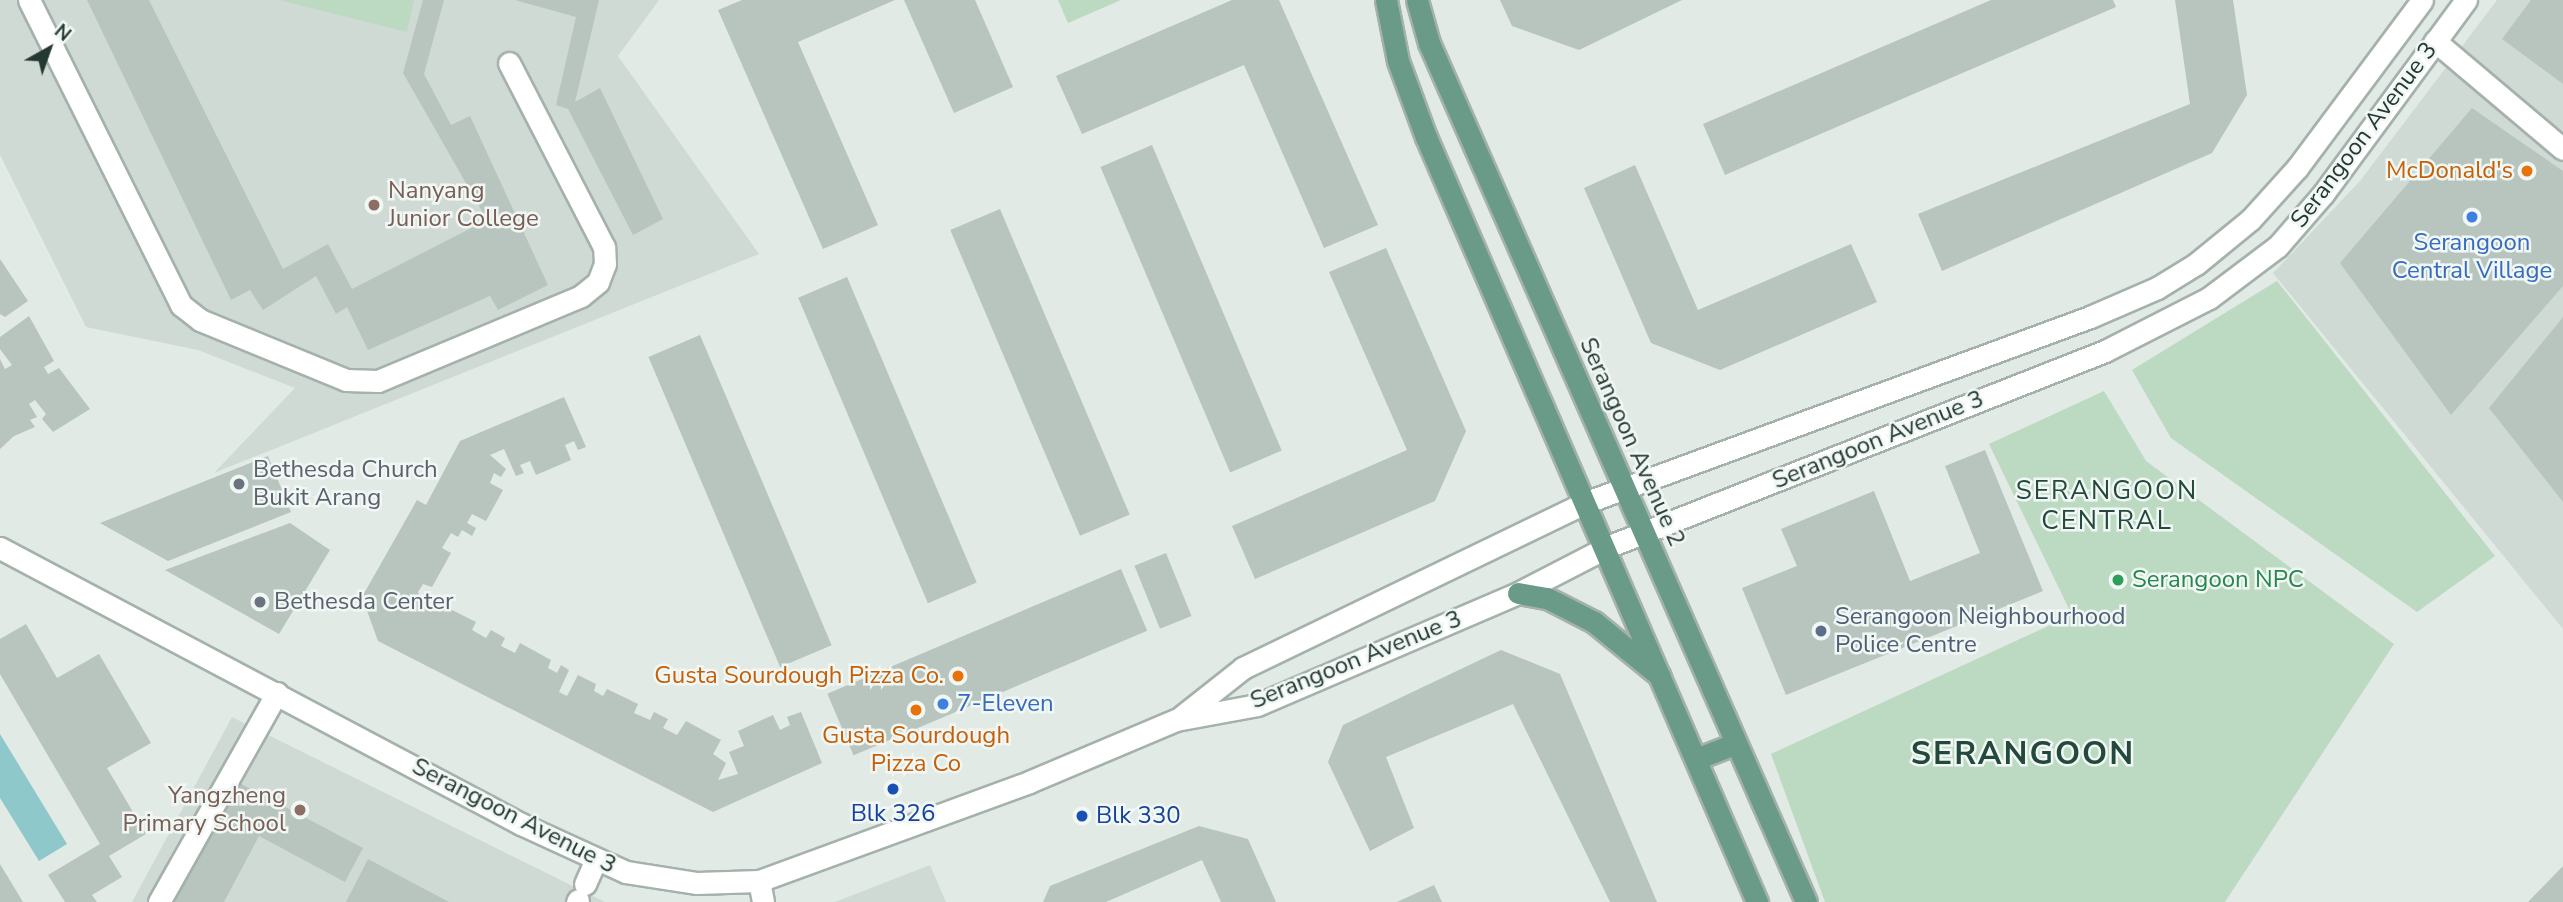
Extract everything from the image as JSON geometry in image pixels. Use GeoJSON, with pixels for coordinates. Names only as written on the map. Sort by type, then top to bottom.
{"type":"FeatureCollection","features":[{"type":"Feature","properties":{"kind":"main road"},"geometry":{"type":"LineString","coordinates":[[1386,0],[1398,61],[1426,137],[1665,679],[1757,902]]}},
{"type":"Feature","properties":{"kind":"main road","name":"Serangoon Avenue 2"},"geometry":{"type":"LineString","coordinates":[[1417,0],[1429,43],[1734,744],[1806,902]]}},
{"type":"Feature","properties":{"kind":"main road"},"geometry":{"type":"LineString","coordinates":[[1518,593],[1547,598],[1594,622],[1665,679]]}},
{"type":"Feature","properties":{"kind":"main road"},"geometry":{"type":"LineString","coordinates":[[1696,759],[1734,744]]}},
{"type":"Feature","properties":{"kind":"street"},"geometry":{"type":"LineString","coordinates":[[29,0],[181,305],[200,320],[346,380],[378,381],[581,296],[598,282],[606,264],[604,247],[509,63]]}},
{"type":"Feature","properties":{"kind":"street","name":"Serangoon Avenue 3"},"geometry":{"type":"LineString","coordinates":[[1176,720],[1243,668],[1587,502],[2091,317],[2157,288],[2196,264],[2251,219],[2297,167],[2422,0]]}},
{"type":"Feature","properties":{"kind":"street","name":"Serangoon Avenue 3"},"geometry":{"type":"LineString","coordinates":[[0,548],[521,824],[596,859],[626,872],[698,883],[759,881],[1029,782],[1176,720],[1256,705],[1518,593],[1607,547],[2105,351],[2210,298],[2278,246],[2323,194],[2466,0]]}},
{"type":"Feature","properties":{"kind":"street"},"geometry":{"type":"LineString","coordinates":[[2435,41],[2563,149]]}},
{"type":"Feature","properties":{"kind":"street"},"geometry":{"type":"LineString","coordinates":[[159,902],[277,693]]}},
{"type":"Feature","properties":{"kind":"street"},"geometry":{"type":"LineString","coordinates":[[580,895],[596,859]]}},
{"type":"Feature","properties":{"kind":"street"},"geometry":{"type":"LineString","coordinates":[[759,881],[764,902]]}},
{"type":"Feature","properties":{"kind":"shaded area","name":"Nanyang Junior College"},"geometry":{"type":"Polygon","coordinates":[[[0,0],[659,0],[618,56],[759,254],[214,473],[295,388],[198,350],[86,327],[0,155],[0,0]]]}},
{"type":"Feature","properties":{"kind":"shaded area"},"geometry":{"type":"Polygon","coordinates":[[[2497,0],[2563,0],[2563,629],[2273,273],[2360,181],[2497,0]]]}},
{"type":"Feature","properties":{"kind":"shaded area","name":"Yangzheng Primary School"},"geometry":{"type":"Polygon","coordinates":[[[232,717],[605,902],[132,902],[232,717]]]}},
{"type":"Feature","properties":{"kind":"shaded area"},"geometry":{"type":"Polygon","coordinates":[[[930,865],[946,902],[835,902],[930,865]]]}},
{"type":"Feature","properties":{"kind":"green space"},"geometry":{"type":"Polygon","coordinates":[[[279,0],[414,0],[407,32],[279,0]]]}},
{"type":"Feature","properties":{"kind":"green space"},"geometry":{"type":"Polygon","coordinates":[[[1058,0],[1121,0],[1068,23],[1058,0]]]}},
{"type":"Feature","properties":{"kind":"green space"},"geometry":{"type":"Polygon","coordinates":[[[2277,281],[2495,556],[2417,612],[2171,438],[2132,370],[2277,281]]]}},
{"type":"Feature","properties":{"kind":"green space"},"geometry":{"type":"Polygon","coordinates":[[[2104,391],[2146,461],[2394,644],[2225,902],[1825,902],[1771,754],[2072,615],[1989,444],[2104,391]]]}},
{"type":"Feature","properties":{"kind":"water"},"geometry":{"type":"Polygon","coordinates":[[[0,734],[67,844],[39,861],[0,798],[0,734]]]}},
{"type":"Feature","properties":{"kind":"building"},"geometry":{"type":"Polygon","coordinates":[[[87,0],[149,0],[283,269],[328,244],[352,289],[487,220],[403,73],[423,0],[444,0],[424,74],[451,125],[470,116],[548,285],[498,310],[490,296],[368,350],[347,307],[336,314],[316,276],[263,310],[250,290],[231,300],[87,0]]]}},
{"type":"Feature","properties":{"kind":"building"},"geometry":{"type":"Polygon","coordinates":[[[515,0],[599,0],[575,102],[600,88],[663,219],[633,235],[568,109],[556,105],[576,17],[515,0]]]}},
{"type":"Feature","properties":{"kind":"building"},"geometry":{"type":"Polygon","coordinates":[[[742,0],[895,0],[798,42],[878,225],[823,249],[718,10],[742,0]]]}},
{"type":"Feature","properties":{"kind":"building"},"geometry":{"type":"Polygon","coordinates":[[[904,0],[975,0],[1013,87],[954,113],[904,0]]]}},
{"type":"Feature","properties":{"kind":"building"},"geometry":{"type":"Polygon","coordinates":[[[1232,0],[1279,0],[1378,225],[1324,248],[1244,65],[1082,134],[1056,76],[1232,0]]]}},
{"type":"Feature","properties":{"kind":"building"},"geometry":{"type":"Polygon","coordinates":[[[1500,0],[1682,0],[1579,50],[1512,26],[1500,0]]]}},
{"type":"Feature","properties":{"kind":"building"},"geometry":{"type":"Polygon","coordinates":[[[1991,0],[2113,0],[2116,7],[1725,175],[1703,124],[1991,0]]]}},
{"type":"Feature","properties":{"kind":"building"},"geometry":{"type":"Polygon","coordinates":[[[2175,0],[2233,0],[2247,95],[2212,153],[1942,271],[1918,214],[2190,104],[2175,0]]]}},
{"type":"Feature","properties":{"kind":"building"},"geometry":{"type":"Polygon","coordinates":[[[2531,0],[2563,0],[2563,84],[2502,39],[2531,0]]]}},
{"type":"Feature","properties":{"kind":"building","name":"Serangoon Central Village"},"geometry":{"type":"Polygon","coordinates":[[[2472,108],[2563,171],[2563,286],[2451,415],[2340,263],[2472,108]]]}},
{"type":"Feature","properties":{"kind":"building"},"geometry":{"type":"Polygon","coordinates":[[[1152,145],[1282,451],[1230,472],[1100,167],[1152,145]]]}},
{"type":"Feature","properties":{"kind":"building"},"geometry":{"type":"Polygon","coordinates":[[[1635,165],[1698,310],[1851,244],[1877,302],[1720,370],[1651,343],[1584,188],[1635,165]]]}},
{"type":"Feature","properties":{"kind":"building"},"geometry":{"type":"Polygon","coordinates":[[[1000,209],[1130,515],[1080,536],[950,230],[1000,209]]]}},
{"type":"Feature","properties":{"kind":"building"},"geometry":{"type":"Polygon","coordinates":[[[1386,248],[1466,431],[1435,501],[1255,579],[1232,526],[1407,450],[1329,272],[1386,248]]]}},
{"type":"Feature","properties":{"kind":"building"},"geometry":{"type":"Polygon","coordinates":[[[0,259],[28,301],[5,317],[0,314],[0,259]]]}},
{"type":"Feature","properties":{"kind":"building"},"geometry":{"type":"Polygon","coordinates":[[[847,277],[977,583],[928,603],[798,298],[847,277]]]}},
{"type":"Feature","properties":{"kind":"building"},"geometry":{"type":"Polygon","coordinates":[[[29,316],[54,361],[44,367],[48,374],[59,368],[90,409],[53,432],[42,419],[46,414],[35,400],[29,404],[37,417],[30,420],[35,427],[14,436],[0,449],[0,359],[5,369],[12,365],[0,349],[0,337],[29,316]]]}},
{"type":"Feature","properties":{"kind":"building"},"geometry":{"type":"Polygon","coordinates":[[[2563,317],[2563,502],[2489,408],[2563,317]]]}},
{"type":"Feature","properties":{"kind":"building"},"geometry":{"type":"Polygon","coordinates":[[[700,335],[832,645],[780,667],[648,357],[700,335]]]}},
{"type":"Feature","properties":{"kind":"building"},"geometry":{"type":"Polygon","coordinates":[[[564,397],[586,447],[578,450],[574,441],[565,445],[571,460],[536,475],[530,461],[520,465],[524,473],[516,476],[504,449],[490,455],[506,469],[501,477],[494,473],[490,483],[503,490],[486,521],[472,514],[467,523],[476,528],[472,536],[462,530],[458,537],[451,533],[442,548],[451,553],[432,587],[423,584],[418,592],[423,605],[435,612],[440,604],[476,622],[472,630],[486,638],[491,630],[505,638],[501,646],[515,653],[520,643],[551,660],[548,668],[557,673],[561,665],[569,670],[559,692],[567,696],[578,675],[596,684],[594,691],[603,696],[607,689],[638,704],[634,713],[650,720],[654,712],[668,719],[663,728],[677,735],[686,721],[721,740],[713,754],[726,763],[718,780],[738,774],[729,752],[744,746],[738,731],[773,715],[780,730],[790,725],[787,717],[801,712],[822,763],[713,812],[378,641],[362,597],[417,500],[426,505],[460,441],[564,397]]]}},
{"type":"Feature","properties":{"kind":"building"},"geometry":{"type":"Polygon","coordinates":[[[1985,450],[2043,591],[1786,695],[1742,588],[1797,566],[1781,529],[1874,491],[1910,581],[1980,553],[1945,466],[1985,450]]]}},
{"type":"Feature","properties":{"kind":"building","name":"Bethesda Church Bukit Arang"},"geometry":{"type":"Polygon","coordinates":[[[268,456],[291,512],[168,561],[100,523],[268,456]]]}},
{"type":"Feature","properties":{"kind":"building","name":"Bethesda Center"},"geometry":{"type":"Polygon","coordinates":[[[290,523],[330,550],[279,634],[165,570],[290,523]]]}},
{"type":"Feature","properties":{"kind":"building"},"geometry":{"type":"Polygon","coordinates":[[[1166,553],[1191,616],[1160,629],[1134,566],[1166,553]]]}},
{"type":"Feature","properties":{"kind":"building"},"geometry":{"type":"Polygon","coordinates":[[[1121,569],[1147,631],[854,755],[827,694],[1121,569]]]}},
{"type":"Feature","properties":{"kind":"building"},"geometry":{"type":"Polygon","coordinates":[[[26,624],[57,678],[99,654],[151,743],[107,768],[146,834],[109,856],[122,877],[92,895],[97,902],[65,902],[48,875],[100,844],[0,674],[0,639],[26,624]]]}},
{"type":"Feature","properties":{"kind":"building"},"geometry":{"type":"Polygon","coordinates":[[[1501,650],[1560,674],[1657,902],[1610,902],[1513,704],[1386,757],[1414,828],[1370,851],[1328,762],[1343,725],[1501,650]]]}},
{"type":"Feature","properties":{"kind":"building"},"geometry":{"type":"Polygon","coordinates":[[[232,779],[363,848],[345,882],[259,836],[224,902],[167,902],[232,779]]]}},
{"type":"Feature","properties":{"kind":"building"},"geometry":{"type":"Polygon","coordinates":[[[1199,826],[1248,839],[1276,902],[1221,902],[1202,860],[1106,902],[1043,902],[1050,886],[1199,826]]]}},
{"type":"Feature","properties":{"kind":"building"},"geometry":{"type":"Polygon","coordinates":[[[368,859],[449,902],[346,902],[368,859]]]}},
{"type":"Feature","properties":{"kind":"building"},"geometry":{"type":"Polygon","coordinates":[[[0,864],[23,902],[0,902],[0,864]]]}},
{"type":"Feature","properties":{"kind":"building"},"geometry":{"type":"Polygon","coordinates":[[[2563,866],[2563,902],[2528,902],[2563,866]]]}},
{"type":"Feature","properties":{"kind":"building"},"geometry":{"type":"Polygon","coordinates":[[[1434,885],[1442,902],[1397,902],[1434,885]]]}},
{"type":"Feature","properties":{"kind":"place","name":"McDonald's"},"geometry":{"type":"Point","coordinates":[2527,171]}},
{"type":"Feature","properties":{"kind":"place","name":"Nanyang Junior College"},"geometry":{"type":"Point","coordinates":[374,205]}},
{"type":"Feature","properties":{"kind":"place","name":"Serangoon Central Village"},"geometry":{"type":"Point","coordinates":[2472,217]}},
{"type":"Feature","properties":{"kind":"place","name":"Bethesda Church Bukit Arang"},"geometry":{"type":"Point","coordinates":[239,484]}},
{"type":"Feature","properties":{"kind":"place","name":"Serangoon NPC"},"geometry":{"type":"Point","coordinates":[2118,580]}},
{"type":"Feature","properties":{"kind":"place","name":"Bethesda Center"},"geometry":{"type":"Point","coordinates":[260,602]}},
{"type":"Feature","properties":{"kind":"place","name":"Serangoon Neighbourhood Police Centre"},"geometry":{"type":"Point","coordinates":[1821,631]}},
{"type":"Feature","properties":{"kind":"place","name":"Gusta Sourdough Pizza Co."},"geometry":{"type":"Point","coordinates":[958,676]}},
{"type":"Feature","properties":{"kind":"place","name":"7-Eleven"},"geometry":{"type":"Point","coordinates":[943,704]}},
{"type":"Feature","properties":{"kind":"place","name":"Gusta Sourdough Pizza Co"},"geometry":{"type":"Point","coordinates":[916,710]}},
{"type":"Feature","properties":{"kind":"place","name":"Blk 326"},"geometry":{"type":"Point","coordinates":[893,789]}},
{"type":"Feature","properties":{"kind":"place","name":"Yangzheng Primary School"},"geometry":{"type":"Point","coordinates":[300,810]}},
{"type":"Feature","properties":{"kind":"place","name":"Blk 330"},"geometry":{"type":"Point","coordinates":[1082,816]}},
{"type":"Feature","properties":{"kind":"district","name":"SERANGOON CENTRAL"},"geometry":{"type":"Point","coordinates":[2107,506]}},
{"type":"Feature","properties":{"kind":"district","name":"SERANGOON"},"geometry":{"type":"Point","coordinates":[2023,754]}}]}
